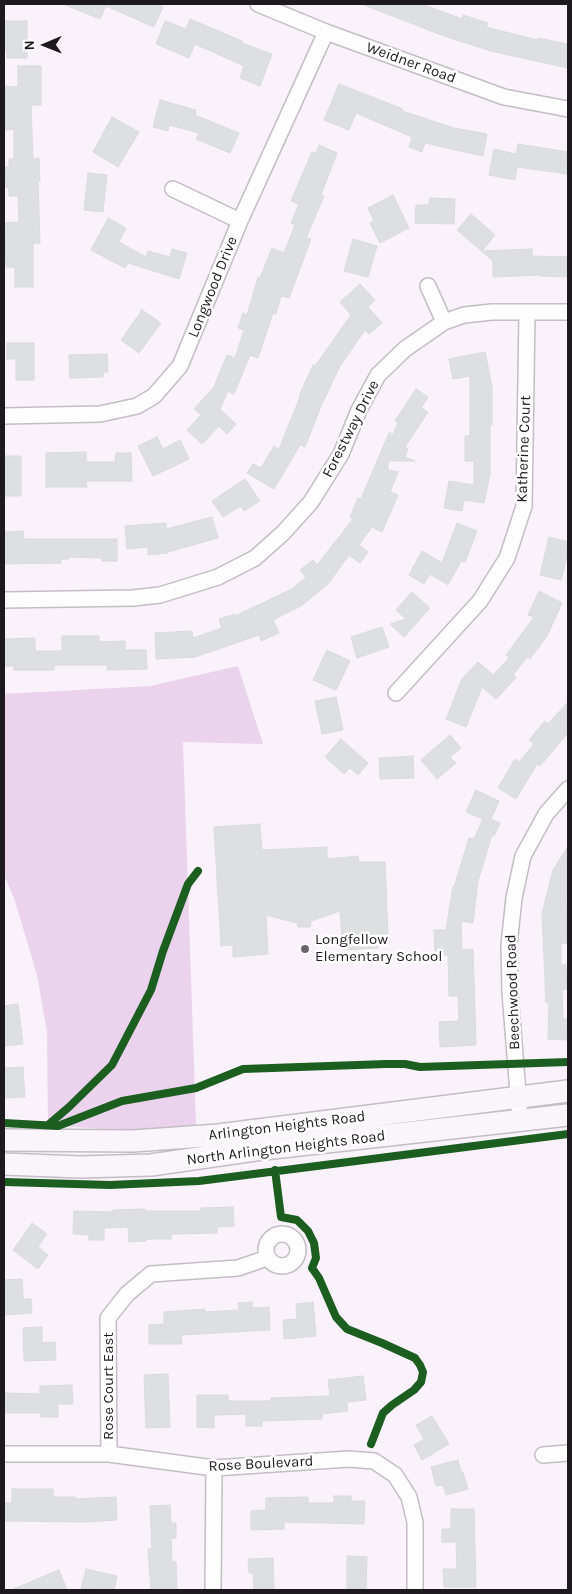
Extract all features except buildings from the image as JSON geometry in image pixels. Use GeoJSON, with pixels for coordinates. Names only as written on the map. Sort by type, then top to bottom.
{"type":"FeatureCollection","features":[{"type":"Feature","properties":{"kind":"main road","name":"Arlington Heights Road"},"geometry":{"type":"LineString","coordinates":[[4,1140],[133,1141],[218,1135],[568,1091]]}},
{"type":"Feature","properties":{"kind":"main road","name":"North Arlington Heights Road"},"geometry":{"type":"LineString","coordinates":[[4,1164],[80,1167],[151,1165],[255,1150],[568,1114]]}},
{"type":"Feature","properties":{"kind":"street","name":"Weidner Road"},"geometry":{"type":"LineString","coordinates":[[258,4],[326,32],[504,97],[568,109]]}},
{"type":"Feature","properties":{"kind":"street","name":"Longwood Drive"},"geometry":{"type":"LineString","coordinates":[[4,416],[100,414],[137,406],[154,396],[180,366],[240,221],[326,32]]}},
{"type":"Feature","properties":{"kind":"street"},"geometry":{"type":"LineString","coordinates":[[173,189],[240,221]]}},
{"type":"Feature","properties":{"kind":"street"},"geometry":{"type":"LineString","coordinates":[[428,286],[444,322]]}},
{"type":"Feature","properties":{"kind":"street","name":"Forestway Drive"},"geometry":{"type":"LineString","coordinates":[[4,600],[133,598],[160,595],[218,577],[255,558],[283,533],[312,502],[341,454],[359,410],[378,375],[405,349],[444,322],[464,315],[492,312],[568,312]]}},
{"type":"Feature","properties":{"kind":"street","name":"Katherine Court"},"geometry":{"type":"LineString","coordinates":[[396,693],[480,601],[507,558],[524,506],[527,313]]}},
{"type":"Feature","properties":{"kind":"street","name":"Beechwood Road"},"geometry":{"type":"LineString","coordinates":[[520,1119],[510,992],[509,945],[514,898],[523,856],[546,814],[568,789]]}},
{"type":"Feature","properties":{"kind":"street","name":"Rose Court East"},"geometry":{"type":"LineString","coordinates":[[109,1454],[108,1318],[127,1294],[151,1274],[238,1268],[267,1258]]}},
{"type":"Feature","properties":{"kind":"street"},"geometry":{"type":"LineString","coordinates":[[543,1455],[568,1453]]}},
{"type":"Feature","properties":{"kind":"street","name":"Rose Boulevard"},"geometry":{"type":"LineString","coordinates":[[4,1454],[109,1454],[214,1468],[349,1459],[374,1461],[395,1475],[409,1497],[415,1522],[415,1590]]}},
{"type":"Feature","properties":{"kind":"street"},"geometry":{"type":"LineString","coordinates":[[214,1468],[214,1590]]}},
{"type":"Feature","properties":{"kind":"shaded area"},"geometry":{"type":"Polygon","coordinates":[[[238,666],[263,744],[183,742],[196,1125],[156,1129],[115,1130],[48,1125],[47,1032],[37,975],[14,898],[4,875],[4,694],[150,686],[238,666]]]}},
{"type":"Feature","properties":{"kind":"cycle path"},"geometry":{"type":"LineString","coordinates":[[48,1125],[112,1065],[151,990],[163,951],[188,884],[198,871]]}},
{"type":"Feature","properties":{"kind":"cycle path"},"geometry":{"type":"LineString","coordinates":[[4,1123],[58,1126],[122,1101],[196,1088],[243,1069],[386,1064],[405,1064],[420,1067],[568,1062]]}},
{"type":"Feature","properties":{"kind":"cycle path"},"geometry":{"type":"LineString","coordinates":[[4,1182],[110,1185],[199,1181],[568,1134]]}},
{"type":"Feature","properties":{"kind":"cycle path"},"geometry":{"type":"LineString","coordinates":[[275,1170],[281,1217],[297,1220],[308,1231],[314,1243],[316,1258],[312,1268],[319,1278],[336,1317],[347,1329],[415,1358],[423,1372],[421,1382],[414,1390],[383,1413],[371,1444]]}},
{"type":"Feature","properties":{"kind":"place","name":"Longfellow Elementary School"},"geometry":{"type":"Point","coordinates":[305,949]}}]}
